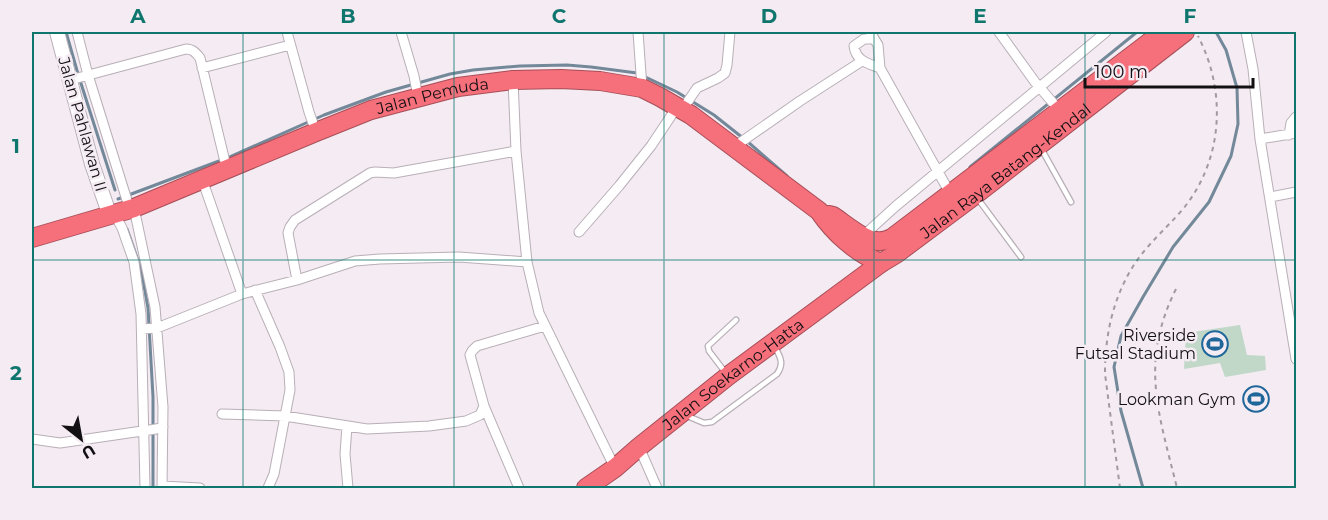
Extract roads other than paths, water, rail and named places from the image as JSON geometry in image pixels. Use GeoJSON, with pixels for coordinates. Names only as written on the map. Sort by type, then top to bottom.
{"type":"FeatureCollection","features":[{"type":"Feature","properties":{"kind":"highway","name":"Jalan Raya Batang-Kendal"},"geometry":{"type":"LineString","coordinates":[[892,238],[945,184],[1059,110],[1163,32]]}},
{"type":"Feature","properties":{"kind":"highway","name":"Jalan Raya Batang-Kendal"},"geometry":{"type":"LineString","coordinates":[[881,262],[896,254],[975,195],[1185,32]]}},
{"type":"Feature","properties":{"kind":"highway","name":"Jalan Pemuda"},"geometry":{"type":"LineString","coordinates":[[32,238],[202,179],[225,164],[314,128],[418,94],[513,80],[571,79],[641,85],[682,107],[738,145],[819,212],[827,223],[860,253],[881,262]]}},
{"type":"Feature","properties":{"kind":"highway","name":"Jalan Pemuda"},"geometry":{"type":"LineString","coordinates":[[819,212],[833,216],[873,241],[880,242],[892,238]]}},
{"type":"Feature","properties":{"kind":"highway","name":"Jalan Soekarno-Hatta"},"geometry":{"type":"LineString","coordinates":[[586,489],[728,376],[881,262]]}},
{"type":"Feature","properties":{"kind":"street","name":"Jalan Pahlawan II"},"geometry":{"type":"LineString","coordinates":[[57,32],[79,77],[92,164],[123,208]]}},
{"type":"Feature","properties":{"kind":"street"},"geometry":{"type":"LineString","coordinates":[[77,32],[79,77],[155,307],[149,329],[152,429],[162,487],[200,489]]}},
{"type":"Feature","properties":{"kind":"street"},"geometry":{"type":"LineString","coordinates":[[287,32],[314,128]]}},
{"type":"Feature","properties":{"kind":"street"},"geometry":{"type":"LineString","coordinates":[[401,32],[418,94]]}},
{"type":"Feature","properties":{"kind":"street"},"geometry":{"type":"LineString","coordinates":[[638,32],[641,85]]}},
{"type":"Feature","properties":{"kind":"street"},"geometry":{"type":"LineString","coordinates":[[579,232],[698,88],[725,73],[730,32]]}},
{"type":"Feature","properties":{"kind":"street"},"geometry":{"type":"LineString","coordinates":[[999,32],[1039,87],[1059,110]]}},
{"type":"Feature","properties":{"kind":"street"},"geometry":{"type":"LineString","coordinates":[[863,236],[896,206],[945,184],[1039,87],[1106,32]]}},
{"type":"Feature","properties":{"kind":"street"},"geometry":{"type":"LineString","coordinates":[[1246,32],[1253,69],[1260,139],[1295,338],[1296,359]]}},
{"type":"Feature","properties":{"kind":"street"},"geometry":{"type":"LineString","coordinates":[[880,68],[862,61],[855,52],[854,46],[872,35],[878,45],[880,68],[945,184]]}},
{"type":"Feature","properties":{"kind":"street"},"geometry":{"type":"LineString","coordinates":[[202,68],[290,45]]}},
{"type":"Feature","properties":{"kind":"street"},"geometry":{"type":"LineString","coordinates":[[79,77],[190,49],[200,58],[225,164]]}},
{"type":"Feature","properties":{"kind":"street"},"geometry":{"type":"LineString","coordinates":[[738,145],[862,61]]}},
{"type":"Feature","properties":{"kind":"street"},"geometry":{"type":"LineString","coordinates":[[513,80],[516,151],[527,262],[539,314],[615,468]]}},
{"type":"Feature","properties":{"kind":"street"},"geometry":{"type":"LineString","coordinates":[[1260,139],[1293,134],[1291,123],[1296,117]]}},
{"type":"Feature","properties":{"kind":"street"},"geometry":{"type":"LineString","coordinates":[[297,280],[288,233],[290,227],[295,220],[353,183],[375,171],[394,174],[516,151]]}},
{"type":"Feature","properties":{"kind":"street"},"geometry":{"type":"LineString","coordinates":[[202,179],[242,294]]}},
{"type":"Feature","properties":{"kind":"street"},"geometry":{"type":"LineString","coordinates":[[1270,197],[1296,192]]}},
{"type":"Feature","properties":{"kind":"street"},"geometry":{"type":"LineString","coordinates":[[123,208],[122,228],[134,262],[141,314],[149,329],[163,407],[152,429],[145,489]]}},
{"type":"Feature","properties":{"kind":"street"},"geometry":{"type":"LineString","coordinates":[[149,329],[242,294],[297,280],[355,261],[459,257],[527,262]]}},
{"type":"Feature","properties":{"kind":"street"},"geometry":{"type":"LineString","coordinates":[[1285,290],[1296,288]]}},
{"type":"Feature","properties":{"kind":"street"},"geometry":{"type":"LineString","coordinates":[[255,290],[289,372],[290,390],[274,474],[268,489]]}},
{"type":"Feature","properties":{"kind":"street"},"geometry":{"type":"LineString","coordinates":[[519,489],[484,406],[470,355],[477,346],[545,326]]}},
{"type":"Feature","properties":{"kind":"street"},"geometry":{"type":"LineString","coordinates":[[222,414],[285,416],[367,429],[429,426],[466,421],[480,414],[484,406]]}},
{"type":"Feature","properties":{"kind":"street"},"geometry":{"type":"LineString","coordinates":[[347,426],[345,454],[348,489]]}},
{"type":"Feature","properties":{"kind":"street"},"geometry":{"type":"LineString","coordinates":[[32,439],[60,443],[152,429]]}},
{"type":"Feature","properties":{"kind":"street"},"geometry":{"type":"LineString","coordinates":[[639,447],[657,489]]}},
{"type":"Feature","properties":{"kind":"lane"},"geometry":{"type":"LineString","coordinates":[[1039,145],[1071,202]]}},
{"type":"Feature","properties":{"kind":"lane"},"geometry":{"type":"LineString","coordinates":[[975,195],[1021,257]]}},
{"type":"Feature","properties":{"kind":"lane"},"geometry":{"type":"LineString","coordinates":[[728,376],[708,346],[736,320]]}},
{"type":"Feature","properties":{"kind":"lane"},"geometry":{"type":"LineString","coordinates":[[681,414],[704,423],[712,422],[777,374],[782,362],[773,342]]}},
{"type":"Feature","properties":{"kind":"waterway"},"geometry":{"type":"LineString","coordinates":[[66,32],[115,190]]}},
{"type":"Feature","properties":{"kind":"waterway"},"geometry":{"type":"LineString","coordinates":[[970,167],[1137,32]]}},
{"type":"Feature","properties":{"kind":"waterway"},"geometry":{"type":"LineString","coordinates":[[1143,488],[1121,411],[1114,367],[1121,336],[1173,247],[1209,202],[1231,156],[1238,124],[1237,88],[1226,50],[1216,32]]}},
{"type":"Feature","properties":{"kind":"waterway"},"geometry":{"type":"LineString","coordinates":[[118,199],[227,158],[324,115],[386,92],[450,74],[520,66],[567,65],[637,73],[677,92],[714,115],[787,176]]}},
{"type":"Feature","properties":{"kind":"waterway"},"geometry":{"type":"LineString","coordinates":[[127,229],[141,269],[148,308],[153,426]]}},
{"type":"Feature","properties":{"kind":"waterway"},"geometry":{"type":"LineString","coordinates":[[153,433],[153,488]]}},
{"type":"Feature","properties":{"kind":"place","name":"Riverside Futsal Stadium"},"geometry":{"type":"Point","coordinates":[1215,344]}},
{"type":"Feature","properties":{"kind":"place","name":"Lookman Gym"},"geometry":{"type":"Point","coordinates":[1256,399]}}]}
